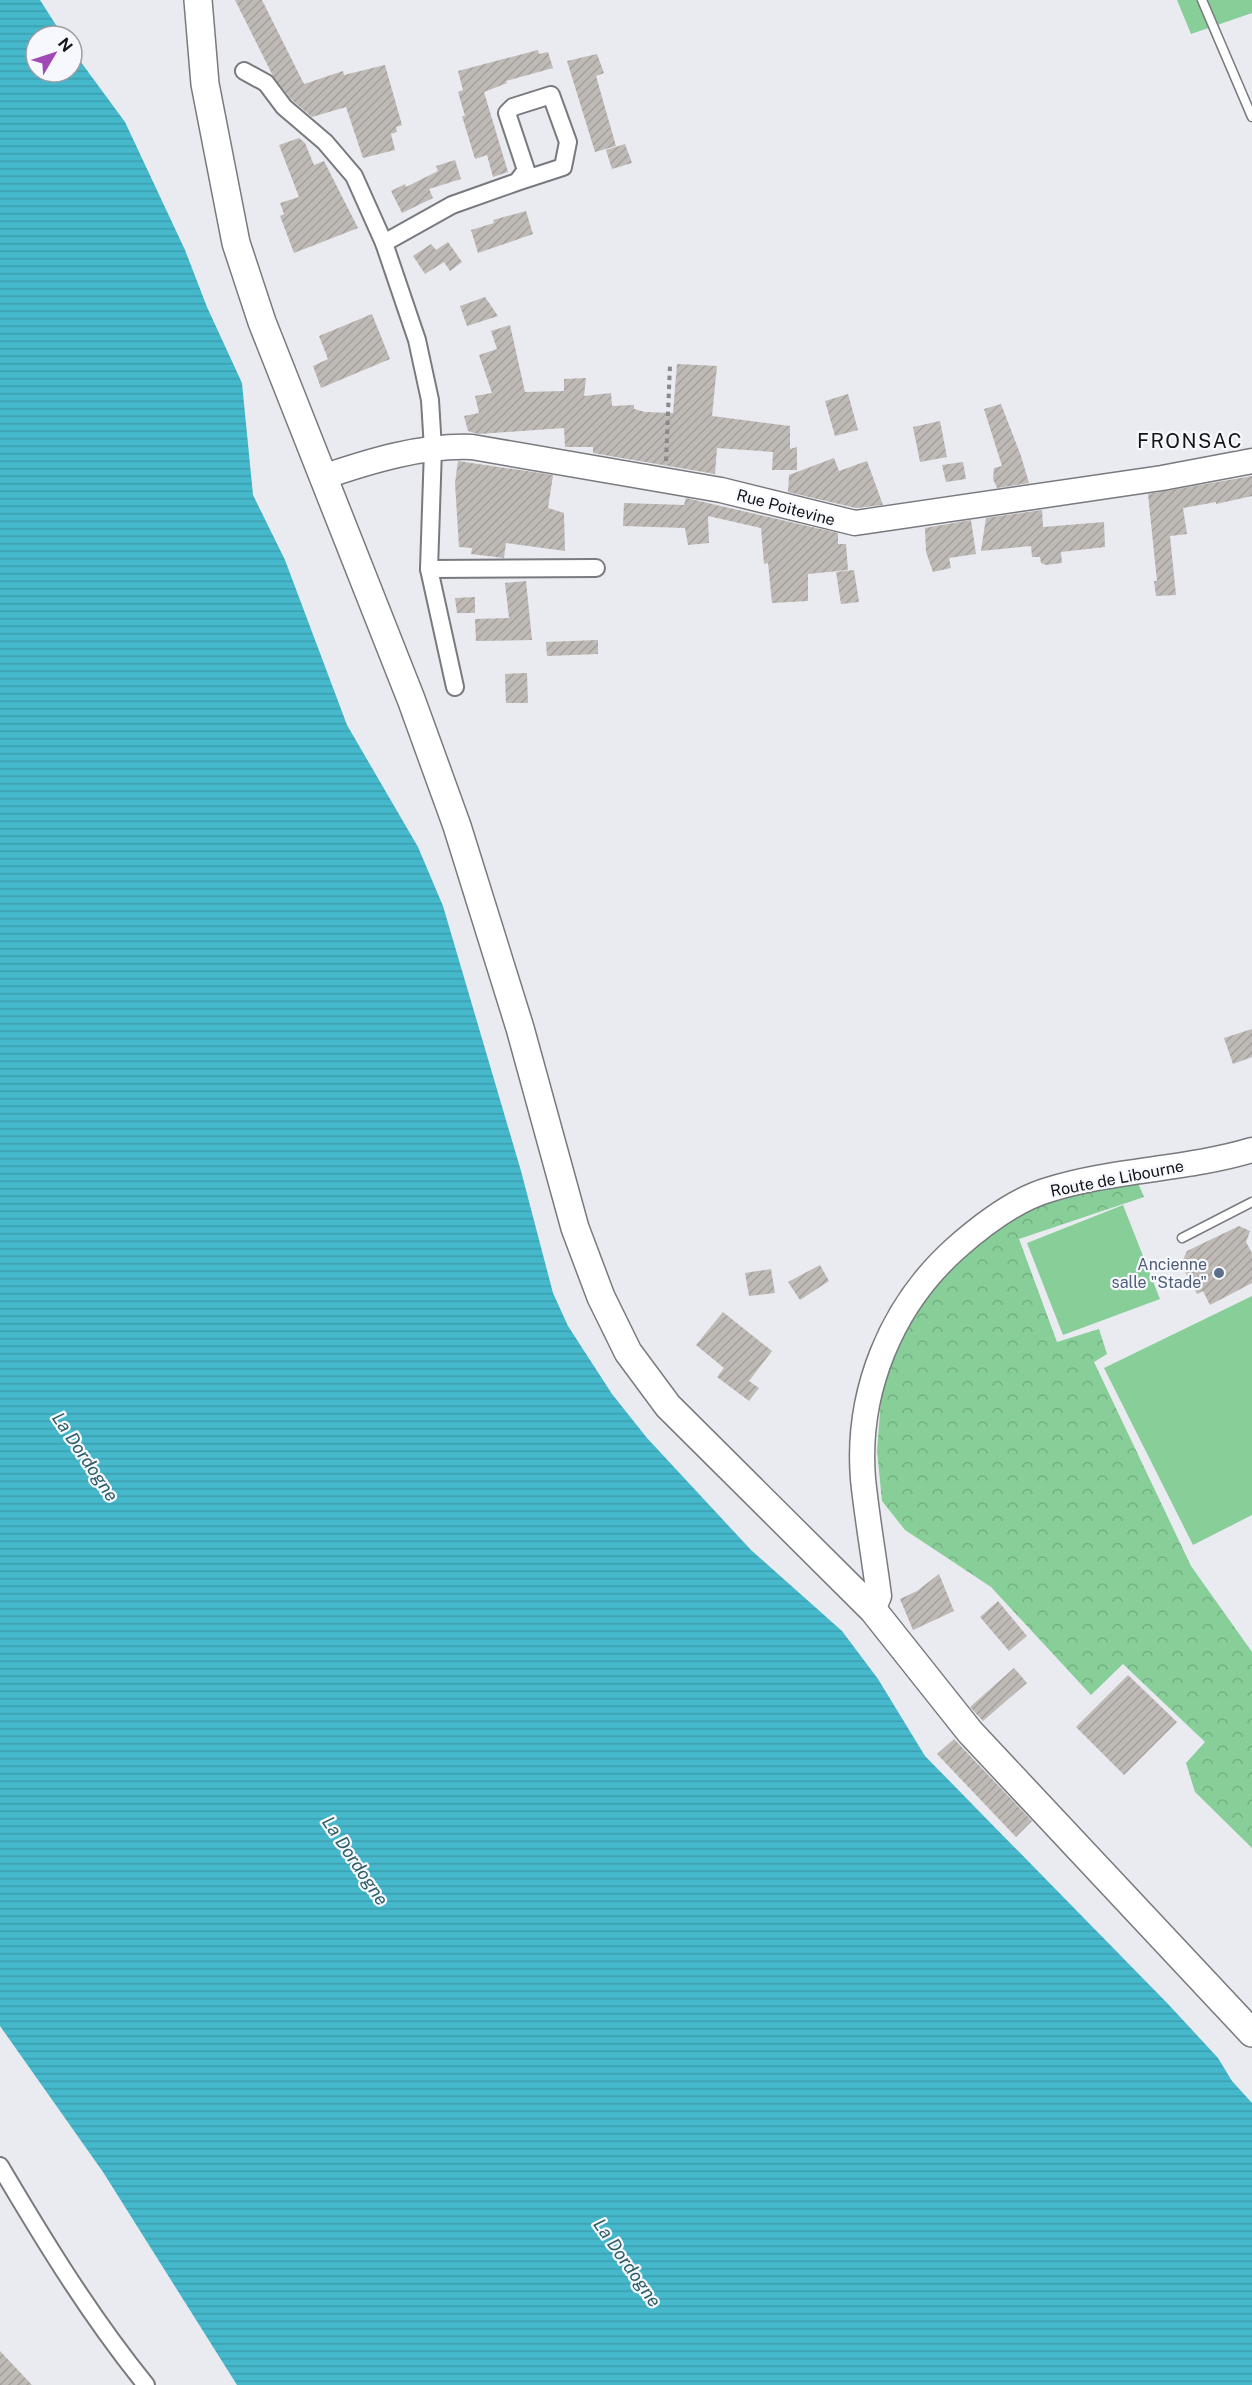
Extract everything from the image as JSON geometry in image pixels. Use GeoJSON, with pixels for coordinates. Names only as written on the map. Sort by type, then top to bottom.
{"type":"FeatureCollection","features":[{"type":"Feature","properties":{"kind":"main road"},"geometry":{"type":"LineString","coordinates":[[198,0],[205,84],[236,243],[262,322],[411,699],[457,826],[520,1028],[575,1228],[601,1297],[628,1352],[668,1406],[873,1610],[970,1732],[1252,2033]]}},
{"type":"Feature","properties":{"kind":"street"},"geometry":{"type":"LineString","coordinates":[[244,71],[266,83],[284,107],[325,142],[354,176],[384,243],[417,340],[430,400],[433,449],[429,569],[455,687]]}},
{"type":"Feature","properties":{"kind":"street"},"geometry":{"type":"LineString","coordinates":[[384,243],[452,206],[563,167],[568,142],[551,95],[513,107],[507,113],[526,170],[517,182]]}},
{"type":"Feature","properties":{"kind":"street","name":"Rue Poitevine"},"geometry":{"type":"LineString","coordinates":[[323,477],[382,459],[433,449],[472,447],[721,490],[855,523],[1162,478],[1252,461]]}},
{"type":"Feature","properties":{"kind":"street"},"geometry":{"type":"LineString","coordinates":[[429,569],[596,568]]}},
{"type":"Feature","properties":{"kind":"street","name":"Route de Libourne"},"geometry":{"type":"LineString","coordinates":[[873,1610],[879,1596],[863,1478],[866,1406],[884,1344],[908,1303],[938,1265],[973,1233],[1006,1210],[1046,1190],[1222,1159],[1252,1150]]}},
{"type":"Feature","properties":{"kind":"street"},"geometry":{"type":"LineString","coordinates":[[0,2166],[56,2262],[113,2345],[146,2385]]}},
{"type":"Feature","properties":{"kind":"lane"},"geometry":{"type":"LineString","coordinates":[[1202,0],[1252,117]]}},
{"type":"Feature","properties":{"kind":"lane"},"geometry":{"type":"LineString","coordinates":[[1182,1238],[1251,1206]]}},
{"type":"Feature","properties":{"kind":"path"},"geometry":{"type":"LineString","coordinates":[[665,480],[670,365]]}},
{"type":"Feature","properties":{"kind":"green space"},"geometry":{"type":"Polygon","coordinates":[[[1177,0],[1252,0],[1252,13],[1191,34],[1177,0]]]}},
{"type":"Feature","properties":{"kind":"green space"},"geometry":{"type":"Polygon","coordinates":[[[1138,1183],[1144,1197],[1019,1239],[1057,1342],[1099,1329],[1107,1354],[1094,1362],[1191,1566],[1252,1652],[1252,1848],[1195,1792],[1186,1763],[1205,1742],[1123,1664],[1091,1695],[991,1587],[905,1530],[882,1501],[877,1451],[882,1387],[898,1339],[933,1281],[1010,1219],[1064,1196],[1138,1183]]]}},
{"type":"Feature","properties":{"kind":"green space"},"geometry":{"type":"Polygon","coordinates":[[[1123,1205],[1160,1299],[1063,1335],[1027,1243],[1123,1205]]]}},
{"type":"Feature","properties":{"kind":"green space"},"geometry":{"type":"Polygon","coordinates":[[[1252,1296],[1252,1515],[1193,1545],[1104,1368],[1252,1296]]]}},
{"type":"Feature","properties":{"kind":"water","name":"La Dordogne"},"geometry":{"type":"Polygon","coordinates":[[[0,0],[40,0],[55,24],[24,24],[24,84],[84,84],[84,66],[125,122],[185,250],[207,307],[242,383],[253,495],[285,560],[347,725],[418,847],[443,906],[521,1171],[553,1293],[568,1326],[612,1394],[647,1438],[751,1550],[842,1631],[878,1679],[925,1756],[1169,2005],[1218,2058],[1232,2081],[1252,2103],[1252,2385],[237,2385],[103,2172],[0,2026],[0,0]]]}},
{"type":"Feature","properties":{"kind":"building"},"geometry":{"type":"Polygon","coordinates":[[[235,0],[262,0],[304,84],[343,71],[344,75],[385,65],[402,125],[396,127],[397,132],[391,134],[395,150],[363,158],[346,107],[312,117],[292,100],[273,76],[235,0]]]}},
{"type":"Feature","properties":{"kind":"building"},"geometry":{"type":"Polygon","coordinates":[[[538,50],[539,54],[548,52],[553,68],[506,81],[507,83],[484,92],[508,172],[493,177],[487,155],[475,159],[462,116],[465,116],[458,92],[463,90],[458,71],[538,50]]]}},
{"type":"Feature","properties":{"kind":"building"},"geometry":{"type":"Polygon","coordinates":[[[597,54],[604,73],[596,76],[616,146],[595,152],[567,61],[597,54]]]}},
{"type":"Feature","properties":{"kind":"building"},"geometry":{"type":"Polygon","coordinates":[[[299,138],[305,143],[314,165],[324,161],[358,228],[294,253],[280,216],[284,214],[280,203],[299,197],[279,145],[299,138]]]}},
{"type":"Feature","properties":{"kind":"building"},"geometry":{"type":"Polygon","coordinates":[[[625,144],[632,163],[612,169],[606,150],[625,144]]]}},
{"type":"Feature","properties":{"kind":"building"},"geometry":{"type":"Polygon","coordinates":[[[455,160],[461,179],[429,189],[433,198],[402,213],[391,191],[405,184],[406,187],[438,171],[436,166],[455,160]]]}},
{"type":"Feature","properties":{"kind":"building"},"geometry":{"type":"Polygon","coordinates":[[[526,211],[533,234],[478,253],[471,230],[494,223],[493,220],[526,211]]]}},
{"type":"Feature","properties":{"kind":"building"},"geometry":{"type":"Polygon","coordinates":[[[448,242],[462,262],[450,271],[444,262],[425,274],[413,256],[431,244],[436,250],[448,242]]]}},
{"type":"Feature","properties":{"kind":"building"},"geometry":{"type":"Polygon","coordinates":[[[485,297],[498,316],[467,326],[460,306],[485,297]]]}},
{"type":"Feature","properties":{"kind":"building"},"geometry":{"type":"Polygon","coordinates":[[[372,314],[390,359],[321,388],[313,366],[328,359],[319,336],[372,314]]]}},
{"type":"Feature","properties":{"kind":"building"},"geometry":{"type":"Polygon","coordinates":[[[510,325],[525,392],[564,391],[564,379],[586,378],[584,396],[611,393],[612,406],[634,405],[634,409],[645,412],[673,413],[677,364],[717,366],[712,416],[790,426],[790,449],[797,447],[797,470],[772,470],[773,452],[717,448],[715,474],[593,453],[593,447],[565,447],[564,428],[478,434],[468,431],[464,416],[479,413],[475,396],[492,393],[479,355],[497,349],[491,331],[510,325]]]}},
{"type":"Feature","properties":{"kind":"building"},"geometry":{"type":"Polygon","coordinates":[[[848,394],[858,430],[835,436],[825,401],[848,394]]]}},
{"type":"Feature","properties":{"kind":"building"},"geometry":{"type":"Polygon","coordinates":[[[1001,404],[1029,483],[997,488],[993,479],[994,468],[1002,466],[984,409],[1001,404]]]}},
{"type":"Feature","properties":{"kind":"building"},"geometry":{"type":"Polygon","coordinates":[[[940,421],[947,457],[920,462],[913,427],[940,421]]]}},
{"type":"Feature","properties":{"kind":"building"},"geometry":{"type":"Polygon","coordinates":[[[834,458],[839,471],[867,461],[883,505],[856,508],[788,492],[789,475],[834,458]]]}},
{"type":"Feature","properties":{"kind":"building"},"geometry":{"type":"Polygon","coordinates":[[[458,461],[553,475],[548,508],[564,513],[565,551],[506,543],[504,558],[471,554],[472,548],[459,547],[455,483],[458,461]]]}},
{"type":"Feature","properties":{"kind":"building"},"geometry":{"type":"Polygon","coordinates":[[[963,462],[966,479],[946,482],[942,465],[963,462]]]}},
{"type":"Feature","properties":{"kind":"building"},"geometry":{"type":"Polygon","coordinates":[[[1252,476],[1252,496],[1183,508],[1187,534],[1170,536],[1176,595],[1156,596],[1154,581],[1157,581],[1148,494],[1252,476]]]}},
{"type":"Feature","properties":{"kind":"building"},"geometry":{"type":"Polygon","coordinates":[[[686,498],[838,533],[838,544],[846,544],[848,570],[808,574],[808,601],[772,603],[768,563],[764,564],[761,528],[708,516],[709,543],[688,545],[685,528],[623,526],[624,503],[684,505],[686,498]]]}},
{"type":"Feature","properties":{"kind":"building"},"geometry":{"type":"Polygon","coordinates":[[[1042,510],[1043,527],[1104,522],[1105,547],[1061,552],[1062,563],[1046,565],[1041,563],[1040,557],[1032,557],[1031,546],[981,551],[986,518],[1042,510]]]}},
{"type":"Feature","properties":{"kind":"building"},"geometry":{"type":"Polygon","coordinates":[[[971,520],[976,554],[949,558],[951,568],[933,572],[926,552],[925,528],[971,520]]]}},
{"type":"Feature","properties":{"kind":"building"},"geometry":{"type":"Polygon","coordinates":[[[854,570],[859,602],[841,604],[836,572],[854,570]]]}},
{"type":"Feature","properties":{"kind":"building"},"geometry":{"type":"Polygon","coordinates":[[[526,581],[532,640],[476,641],[475,619],[509,618],[505,583],[526,581]]]}},
{"type":"Feature","properties":{"kind":"building"},"geometry":{"type":"Polygon","coordinates":[[[475,597],[475,613],[457,613],[455,598],[475,597]]]}},
{"type":"Feature","properties":{"kind":"building"},"geometry":{"type":"Polygon","coordinates":[[[598,640],[598,654],[547,656],[546,642],[598,640]]]}},
{"type":"Feature","properties":{"kind":"building"},"geometry":{"type":"Polygon","coordinates":[[[527,673],[528,703],[506,703],[505,674],[527,673]]]}},
{"type":"Feature","properties":{"kind":"building"},"geometry":{"type":"Polygon","coordinates":[[[1252,1029],[1252,1057],[1233,1064],[1224,1038],[1252,1029]]]}},
{"type":"Feature","properties":{"kind":"building","name":"Ancienne salle \"Stade\""},"geometry":{"type":"Polygon","coordinates":[[[1239,1226],[1250,1231],[1246,1242],[1252,1253],[1252,1283],[1210,1305],[1203,1291],[1197,1294],[1181,1264],[1187,1251],[1239,1226]]]}},
{"type":"Feature","properties":{"kind":"building"},"geometry":{"type":"Polygon","coordinates":[[[820,1265],[829,1281],[800,1300],[788,1282],[820,1265]]]}},
{"type":"Feature","properties":{"kind":"building"},"geometry":{"type":"Polygon","coordinates":[[[771,1269],[775,1293],[749,1296],[745,1273],[771,1269]]]}},
{"type":"Feature","properties":{"kind":"building"},"geometry":{"type":"Polygon","coordinates":[[[723,1312],[772,1351],[749,1381],[759,1388],[749,1401],[717,1377],[724,1368],[696,1345],[723,1312]]]}},
{"type":"Feature","properties":{"kind":"building"},"geometry":{"type":"Polygon","coordinates":[[[939,1574],[954,1611],[913,1630],[900,1599],[917,1591],[939,1574]]]}},
{"type":"Feature","properties":{"kind":"building"},"geometry":{"type":"Polygon","coordinates":[[[998,1601],[1027,1636],[1009,1651],[980,1617],[998,1601]]]}},
{"type":"Feature","properties":{"kind":"building"},"geometry":{"type":"Polygon","coordinates":[[[1014,1668],[1027,1683],[983,1721],[970,1707],[1014,1668]]]}},
{"type":"Feature","properties":{"kind":"building"},"geometry":{"type":"Polygon","coordinates":[[[1128,1675],[1177,1722],[1124,1775],[1076,1727],[1128,1675]]]}},
{"type":"Feature","properties":{"kind":"building"},"geometry":{"type":"Polygon","coordinates":[[[954,1739],[1032,1821],[1016,1837],[937,1754],[954,1739]]]}},
{"type":"Feature","properties":{"kind":"building"},"geometry":{"type":"Polygon","coordinates":[[[0,2351],[32,2385],[0,2385],[0,2351]]]}},
{"type":"Feature","properties":{"kind":"place","name":"Ancienne salle \"Stade\""},"geometry":{"type":"Point","coordinates":[1219,1273]}},
{"type":"Feature","properties":{"kind":"district","name":"FRONSAC"},"geometry":{"type":"Point","coordinates":[1190,441]}}]}
